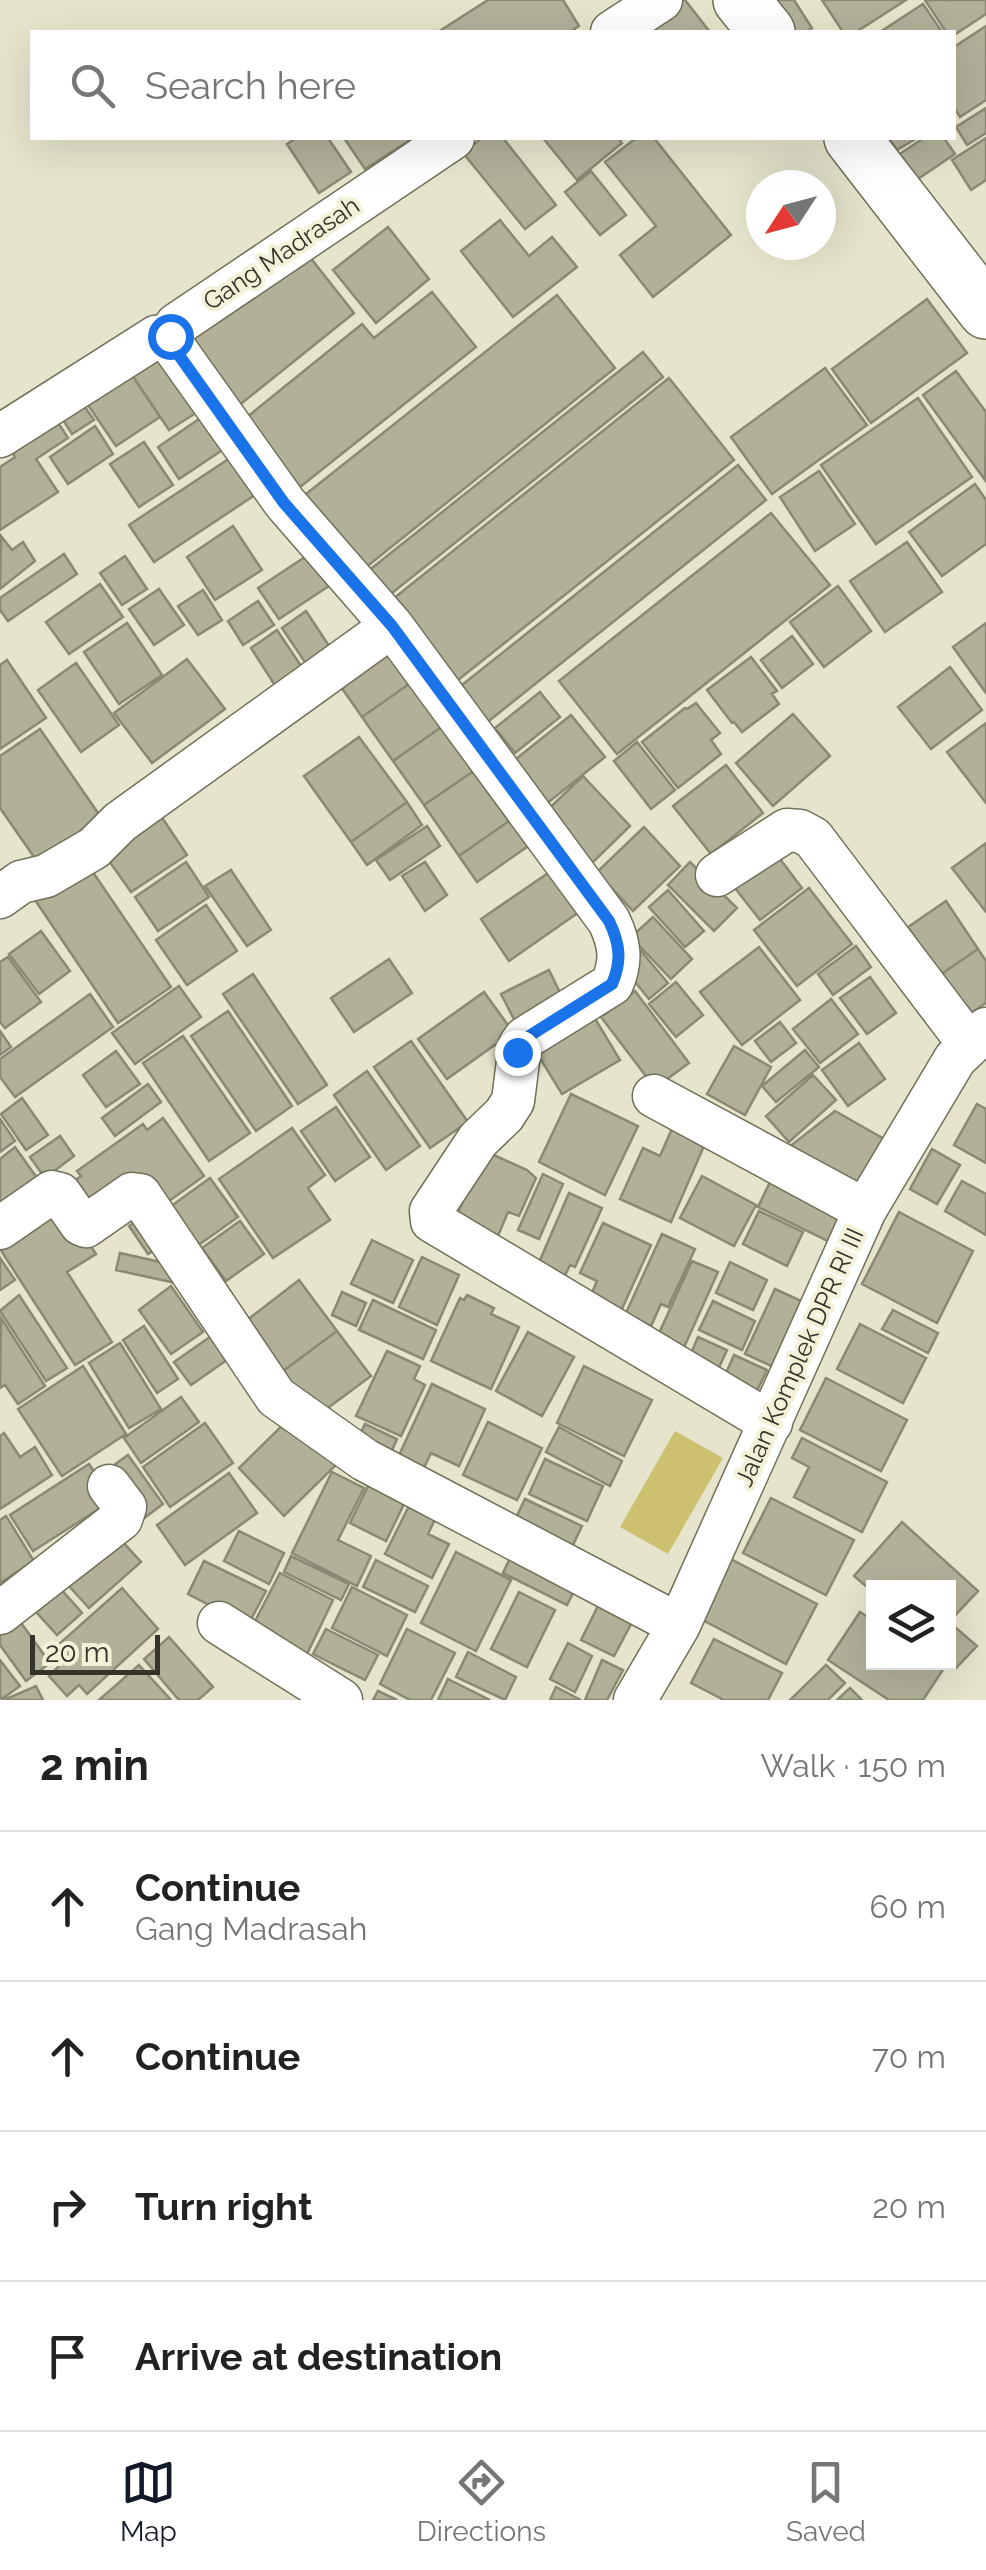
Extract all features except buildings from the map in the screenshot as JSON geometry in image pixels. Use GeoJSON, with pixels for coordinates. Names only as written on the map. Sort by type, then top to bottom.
{"type":"FeatureCollection","features":[{"type":"Feature","properties":{"kind":"street"},"geometry":{"type":"LineString","coordinates":[[615,30],[661,0]]}},
{"type":"Feature","properties":{"kind":"street"},"geometry":{"type":"LineString","coordinates":[[741,0],[765,30]]}},
{"type":"Feature","properties":{"kind":"street","name":"Gang Madrasah"},"geometry":{"type":"LineString","coordinates":[[171,344],[176,324],[450,140]]}},
{"type":"Feature","properties":{"kind":"street"},"geometry":{"type":"LineString","coordinates":[[854,140],[986,311]]}},
{"type":"Feature","properties":{"kind":"street"},"geometry":{"type":"LineString","coordinates":[[0,436],[156,337],[171,344],[284,503],[392,626],[609,921],[620,956],[612,984],[520,1045],[513,1101],[504,1116],[478,1140],[430,1217],[771,1423]]}},
{"type":"Feature","properties":{"kind":"street"},"geometry":{"type":"LineString","coordinates":[[0,896],[20,882],[46,876],[94,848],[120,822],[392,626]]}},
{"type":"Feature","properties":{"kind":"street"},"geometry":{"type":"LineString","coordinates":[[717,875],[787,830],[813,838],[978,1036]]}},
{"type":"Feature","properties":{"kind":"street","name":"Jalan Komplek DPR RI III"},"geometry":{"type":"LineString","coordinates":[[634,1700],[679,1625],[865,1210],[954,1060],[978,1036]]}},
{"type":"Feature","properties":{"kind":"street"},"geometry":{"type":"LineString","coordinates":[[654,1096],[865,1210]]}},
{"type":"Feature","properties":{"kind":"street"},"geometry":{"type":"LineString","coordinates":[[0,1228],[52,1192],[60,1194],[86,1226],[132,1194],[140,1194],[276,1397],[365,1460],[679,1625]]}},
{"type":"Feature","properties":{"kind":"street"},"geometry":{"type":"LineString","coordinates":[[0,1613],[122,1519],[125,1507],[109,1486]]}},
{"type":"Feature","properties":{"kind":"street"},"geometry":{"type":"LineString","coordinates":[[219,1623],[341,1700]]}},
{"type":"Feature","properties":{"kind":"shaded area"},"geometry":{"type":"Polygon","coordinates":[[[675,1431],[723,1458],[668,1554],[620,1527],[675,1431]]]}},
{"type":"Feature","properties":{"kind":"route"},"geometry":{"type":"LineString","coordinates":[[170,336],[171,344],[284,503],[392,626],[609,921],[620,956],[612,984],[526,1038],[517,1052]]}}]}
